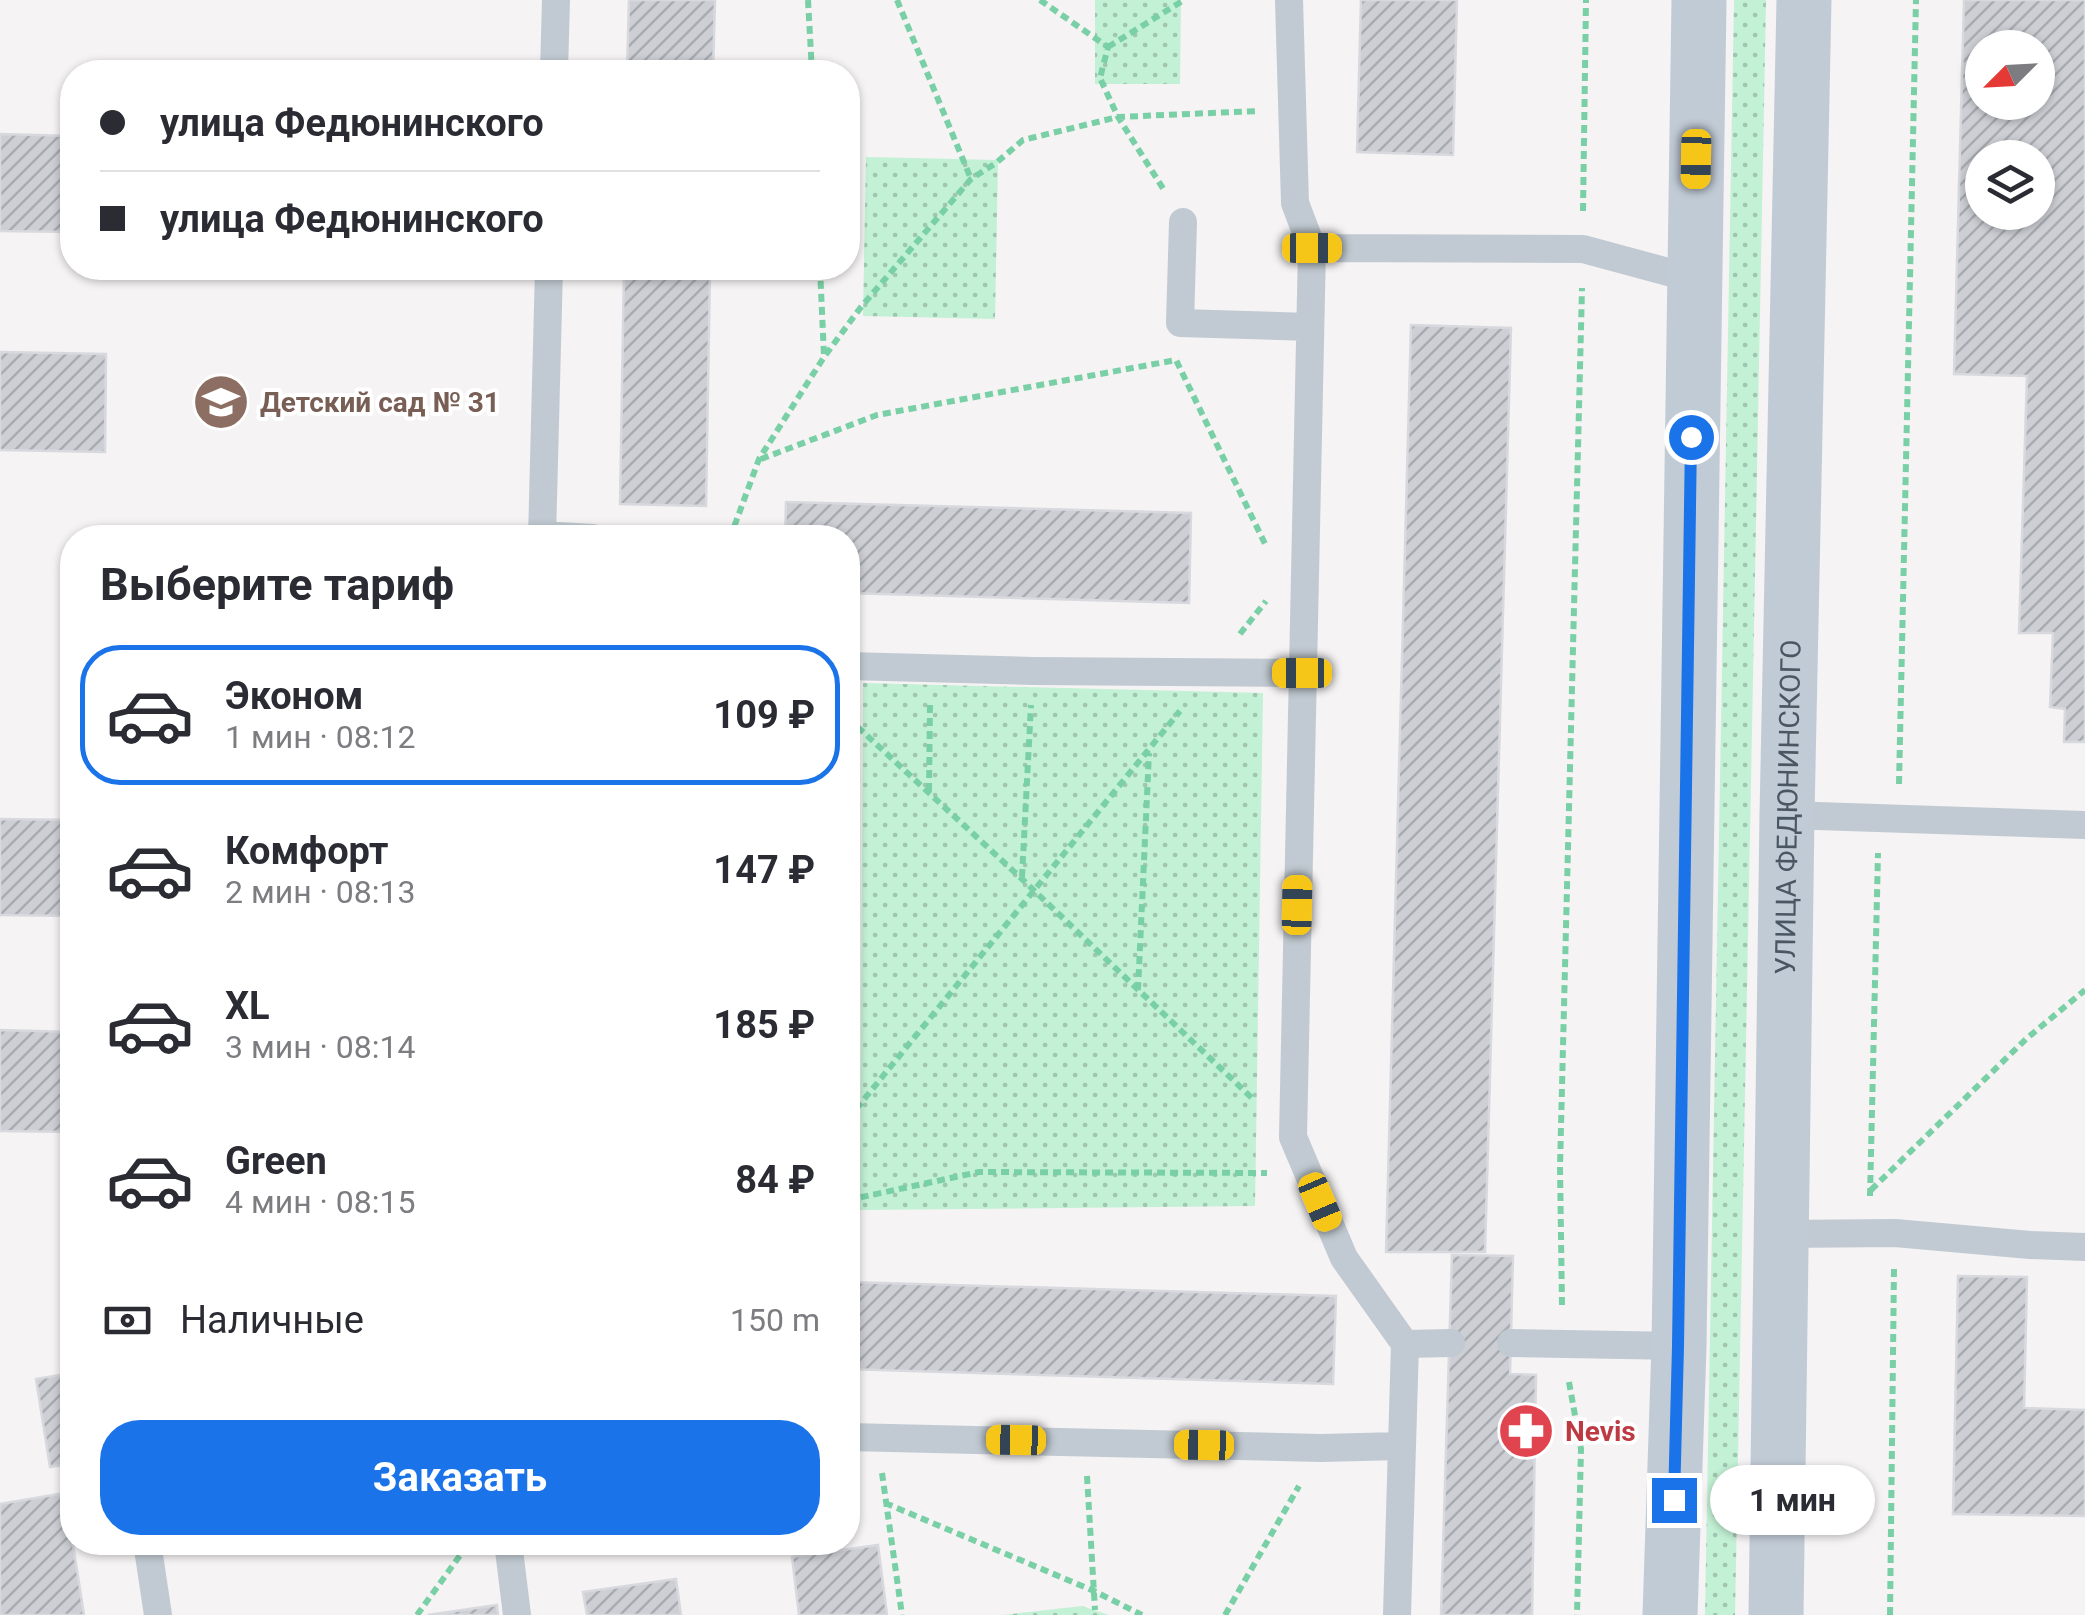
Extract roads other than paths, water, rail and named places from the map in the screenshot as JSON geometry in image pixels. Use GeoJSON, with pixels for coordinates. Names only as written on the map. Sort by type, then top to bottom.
{"type":"FeatureCollection","features":[{"type":"Feature","properties":{"kind":"main road"},"geometry":{"type":"LineString","coordinates":[[1670,1615],[1678,1346],[1699,0]]}},
{"type":"Feature","properties":{"kind":"main road","name":"УЛИЦА ФЕДЮНИНСКОГО"},"geometry":{"type":"LineString","coordinates":[[1776,1615],[1804,0]]}},
{"type":"Feature","properties":{"kind":"lane"},"geometry":{"type":"LineString","coordinates":[[554,60],[556,0]]}},
{"type":"Feature","properties":{"kind":"lane"},"geometry":{"type":"LineString","coordinates":[[1289,0],[1295,203],[1312,248],[1293,580],[1302,673],[1292,1136],[1344,1258],[1405,1344],[1398,1615]]}},
{"type":"Feature","properties":{"kind":"lane"},"geometry":{"type":"LineString","coordinates":[[1183,222],[1180,323],[1310,327]]}},
{"type":"Feature","properties":{"kind":"lane"},"geometry":{"type":"LineString","coordinates":[[1312,248],[1583,249],[1694,279]]}},
{"type":"Feature","properties":{"kind":"lane"},"geometry":{"type":"LineString","coordinates":[[542,525],[549,280]]}},
{"type":"Feature","properties":{"kind":"lane"},"geometry":{"type":"LineString","coordinates":[[860,666],[1302,673]]}},
{"type":"Feature","properties":{"kind":"lane"},"geometry":{"type":"LineString","coordinates":[[1787,815],[2085,825]]}},
{"type":"Feature","properties":{"kind":"lane"},"geometry":{"type":"LineString","coordinates":[[1782,1234],[1895,1233],[2085,1247]]}},
{"type":"Feature","properties":{"kind":"lane"},"geometry":{"type":"LineString","coordinates":[[1405,1344],[1451,1343]]}},
{"type":"Feature","properties":{"kind":"lane"},"geometry":{"type":"LineString","coordinates":[[1511,1343],[1678,1346]]}},
{"type":"Feature","properties":{"kind":"lane"},"geometry":{"type":"LineString","coordinates":[[860,1437],[1322,1448],[1400,1446]]}},
{"type":"Feature","properties":{"kind":"lane"},"geometry":{"type":"LineString","coordinates":[[149,1555],[158,1615]]}},
{"type":"Feature","properties":{"kind":"lane"},"geometry":{"type":"LineString","coordinates":[[510,1555],[517,1615]]}},
{"type":"Feature","properties":{"kind":"place","name":"Детский сад № 31"},"geometry":{"type":"Point","coordinates":[221,402]}},
{"type":"Feature","properties":{"kind":"place","name":"Nevis"},"geometry":{"type":"Point","coordinates":[1526,1431]}}]}
